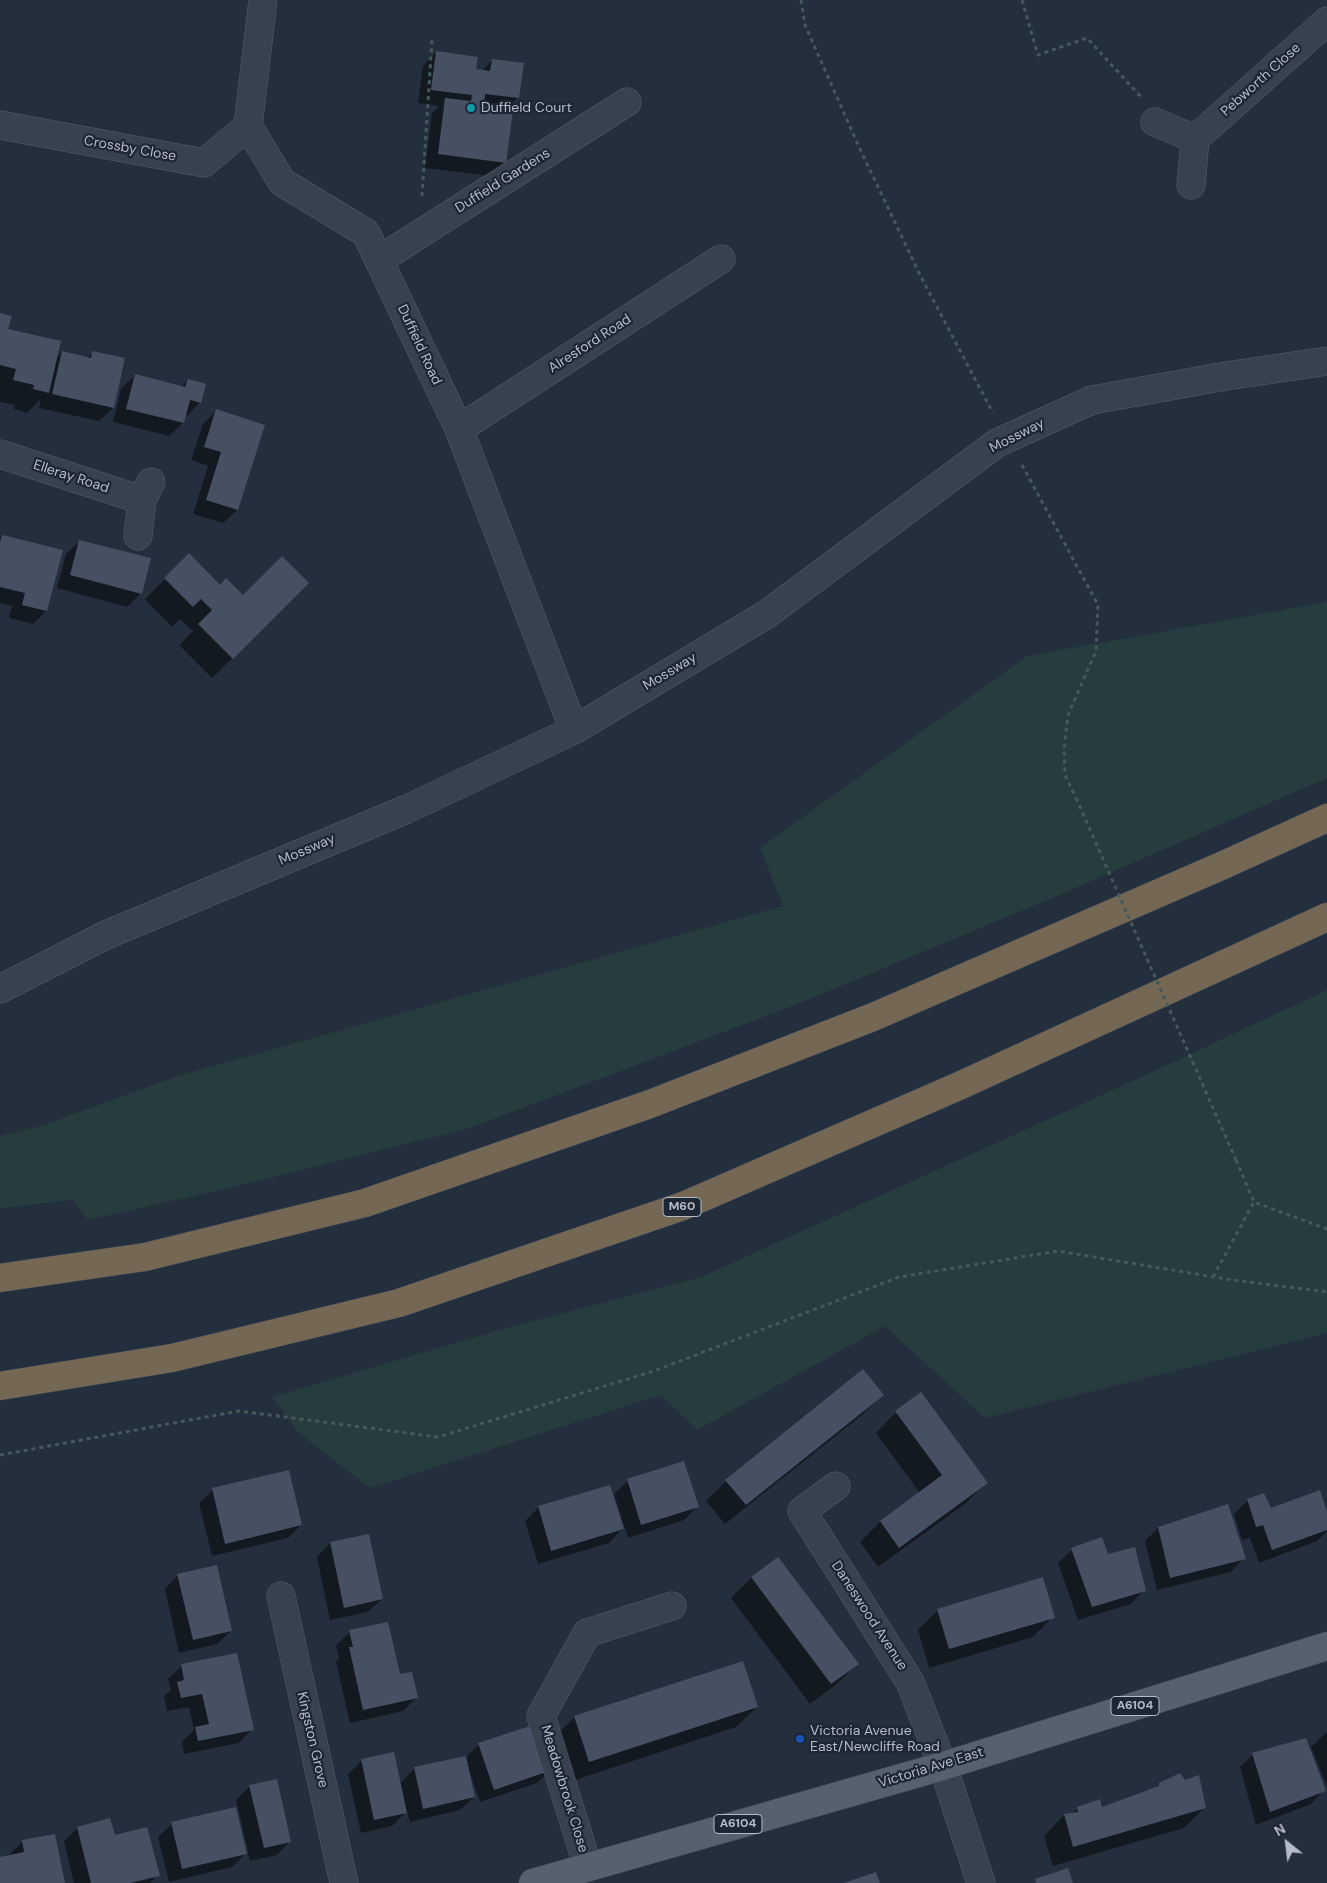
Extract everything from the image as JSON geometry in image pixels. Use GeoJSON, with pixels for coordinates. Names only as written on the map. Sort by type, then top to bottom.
{"type":"FeatureCollection","features":[{"type":"Feature","properties":{"kind":"highway"},"geometry":{"type":"LineString","coordinates":[[0,1278],[145,1257],[374,1200],[650,1104],[873,1017],[1219,867],[1327,818]]}},
{"type":"Feature","properties":{"kind":"highway","name":"M60"},"geometry":{"type":"LineString","coordinates":[[0,1386],[172,1358],[399,1304],[683,1206],[958,1086],[1327,917]]}},
{"type":"Feature","properties":{"kind":"main road","name":"Victoria Ave East"},"geometry":{"type":"LineString","coordinates":[[533,1883],[942,1766],[1327,1646]]}},
{"type":"Feature","properties":{"kind":"street"},"geometry":{"type":"LineString","coordinates":[[248,126],[263,0]]}},
{"type":"Feature","properties":{"kind":"street","name":"Pebworth Close"},"geometry":{"type":"LineString","coordinates":[[1194,139],[1327,21]]}},
{"type":"Feature","properties":{"kind":"street","name":"Duffield Gardens"},"geometry":{"type":"LineString","coordinates":[[379,260],[627,102]]}},
{"type":"Feature","properties":{"kind":"street"},"geometry":{"type":"LineString","coordinates":[[1155,122],[1194,139],[1191,185]]}},
{"type":"Feature","properties":{"kind":"street","name":"Crossby Close"},"geometry":{"type":"LineString","coordinates":[[0,126],[204,163],[248,126]]}},
{"type":"Feature","properties":{"kind":"street","name":"Duffield Road"},"geometry":{"type":"LineString","coordinates":[[248,126],[282,182],[366,233],[459,429],[574,730]]}},
{"type":"Feature","properties":{"kind":"street","name":"Alresford Road"},"geometry":{"type":"LineString","coordinates":[[459,429],[721,259]]}},
{"type":"Feature","properties":{"kind":"street","name":"Mossway"},"geometry":{"type":"LineString","coordinates":[[0,989],[106,935],[407,809],[574,730],[767,614],[997,443],[1092,400],[1226,376],[1327,361]]}},
{"type":"Feature","properties":{"kind":"street","name":"Elleray Road"},"geometry":{"type":"LineString","coordinates":[[0,454],[147,491],[138,536]]}},
{"type":"Feature","properties":{"kind":"street","name":"Daneswood Avenue"},"geometry":{"type":"LineString","coordinates":[[836,1486],[802,1511],[910,1682],[942,1766]]}},
{"type":"Feature","properties":{"kind":"street","name":"Kingston Grove"},"geometry":{"type":"LineString","coordinates":[[281,1596],[344,1883]]}},
{"type":"Feature","properties":{"kind":"street","name":"Meadowbrook Close"},"geometry":{"type":"LineString","coordinates":[[588,1867],[541,1716],[587,1633],[672,1606]]}},
{"type":"Feature","properties":{"kind":"street"},"geometry":{"type":"LineString","coordinates":[[942,1766],[981,1883]]}},
{"type":"Feature","properties":{"kind":"path"},"geometry":{"type":"LineString","coordinates":[[801,0],[805,25],[920,275],[1098,605],[1096,651],[1068,715],[1064,748],[1065,775],[1254,1202],[1327,1229]]}},
{"type":"Feature","properties":{"kind":"path"},"geometry":{"type":"LineString","coordinates":[[1022,0],[1038,55],[1087,38],[1148,105],[1155,122]]}},
{"type":"Feature","properties":{"kind":"path"},"geometry":{"type":"LineString","coordinates":[[420,234],[432,40]]}},
{"type":"Feature","properties":{"kind":"path"},"geometry":{"type":"LineString","coordinates":[[1213,1276],[1254,1202]]}},
{"type":"Feature","properties":{"kind":"path"},"geometry":{"type":"LineString","coordinates":[[0,1455],[239,1411],[438,1437],[654,1371],[899,1277],[1058,1251],[1327,1292]]}},
{"type":"Feature","properties":{"kind":"green space"},"geometry":{"type":"Polygon","coordinates":[[[1327,602],[1327,778],[1050,899],[795,1005],[467,1129],[220,1190],[88,1220],[73,1200],[0,1208],[0,1136],[41,1126],[178,1076],[783,906],[760,848],[1027,656],[1327,602]]]}},
{"type":"Feature","properties":{"kind":"green space"},"geometry":{"type":"Polygon","coordinates":[[[1327,990],[1327,1333],[985,1418],[885,1326],[697,1430],[661,1395],[370,1488],[299,1433],[272,1397],[503,1329],[701,1277],[1148,1074],[1327,990]]]}},
{"type":"Feature","properties":{"kind":"building","name":"Duffield Court"},"geometry":{"type":"Polygon","coordinates":[[[436,51],[478,57],[476,69],[490,71],[492,59],[524,63],[519,98],[485,94],[484,106],[513,110],[506,163],[438,154],[445,98],[471,101],[472,95],[431,90],[436,51]]]}},
{"type":"Feature","properties":{"kind":"building"},"geometry":{"type":"Polygon","coordinates":[[[0,313],[12,316],[8,329],[61,341],[49,393],[33,389],[34,385],[13,380],[16,369],[0,365],[0,313]]]}},
{"type":"Feature","properties":{"kind":"building"},"geometry":{"type":"Polygon","coordinates":[[[62,351],[91,358],[92,351],[125,358],[114,408],[52,394],[62,351]]]}},
{"type":"Feature","properties":{"kind":"building"},"geometry":{"type":"Polygon","coordinates":[[[135,374],[185,387],[188,379],[206,384],[201,403],[190,400],[184,423],[126,409],[135,374]]]}},
{"type":"Feature","properties":{"kind":"building"},"geometry":{"type":"Polygon","coordinates":[[[216,409],[265,425],[238,510],[206,500],[221,452],[204,447],[216,409]]]}},
{"type":"Feature","properties":{"kind":"building"},"geometry":{"type":"Polygon","coordinates":[[[2,535],[63,550],[47,611],[22,605],[25,593],[0,587],[0,542],[2,535]]]}},
{"type":"Feature","properties":{"kind":"building"},"geometry":{"type":"Polygon","coordinates":[[[79,540],[151,558],[142,594],[70,575],[79,540]]]}},
{"type":"Feature","properties":{"kind":"building"},"geometry":{"type":"Polygon","coordinates":[[[189,553],[220,585],[226,578],[243,595],[282,556],[309,583],[233,659],[198,624],[212,610],[201,599],[193,607],[164,578],[189,553]]]}},
{"type":"Feature","properties":{"kind":"building"},"geometry":{"type":"Polygon","coordinates":[[[863,1369],[884,1395],[746,1505],[725,1480],[863,1369]]]}},
{"type":"Feature","properties":{"kind":"building"},"geometry":{"type":"Polygon","coordinates":[[[921,1392],[988,1483],[899,1548],[880,1521],[942,1475],[895,1411],[921,1392]]]}},
{"type":"Feature","properties":{"kind":"building"},"geometry":{"type":"Polygon","coordinates":[[[684,1461],[699,1507],[641,1525],[627,1479],[684,1461]]]}},
{"type":"Feature","properties":{"kind":"building"},"geometry":{"type":"Polygon","coordinates":[[[289,1470],[302,1525],[225,1544],[212,1488],[289,1470]]]}},
{"type":"Feature","properties":{"kind":"building"},"geometry":{"type":"Polygon","coordinates":[[[610,1485],[624,1529],[551,1551],[538,1506],[610,1485]]]}},
{"type":"Feature","properties":{"kind":"building"},"geometry":{"type":"Polygon","coordinates":[[[1320,1490],[1327,1512],[1327,1530],[1272,1550],[1263,1525],[1256,1527],[1247,1499],[1264,1493],[1271,1508],[1320,1490]]]}},
{"type":"Feature","properties":{"kind":"building"},"geometry":{"type":"Polygon","coordinates":[[[1228,1504],[1246,1559],[1170,1578],[1158,1527],[1228,1504]]]}},
{"type":"Feature","properties":{"kind":"building"},"geometry":{"type":"Polygon","coordinates":[[[369,1534],[383,1599],[344,1608],[330,1542],[369,1534]]]}},
{"type":"Feature","properties":{"kind":"building"},"geometry":{"type":"Polygon","coordinates":[[[1102,1537],[1108,1554],[1135,1547],[1146,1591],[1092,1607],[1071,1548],[1102,1537]]]}},
{"type":"Feature","properties":{"kind":"building"},"geometry":{"type":"Polygon","coordinates":[[[778,1557],[859,1664],[831,1684],[751,1577],[778,1557]]]}},
{"type":"Feature","properties":{"kind":"building"},"geometry":{"type":"Polygon","coordinates":[[[217,1565],[232,1631],[193,1640],[177,1574],[217,1565]]]}},
{"type":"Feature","properties":{"kind":"building"},"geometry":{"type":"Polygon","coordinates":[[[1043,1577],[1055,1618],[949,1649],[937,1609],[1043,1577]]]}},
{"type":"Feature","properties":{"kind":"building"},"geometry":{"type":"Polygon","coordinates":[[[388,1622],[400,1674],[412,1672],[418,1698],[363,1710],[349,1647],[353,1647],[349,1630],[388,1622]]]}},
{"type":"Feature","properties":{"kind":"building"},"geometry":{"type":"Polygon","coordinates":[[[237,1653],[254,1730],[198,1741],[195,1727],[209,1724],[202,1694],[181,1698],[177,1682],[184,1680],[181,1664],[237,1653]]]}},
{"type":"Feature","properties":{"kind":"building"},"geometry":{"type":"Polygon","coordinates":[[[743,1661],[758,1707],[589,1762],[574,1716],[743,1661]]]}},
{"type":"Feature","properties":{"kind":"building"},"geometry":{"type":"Polygon","coordinates":[[[536,1724],[552,1770],[494,1790],[478,1743],[536,1724]]]}},
{"type":"Feature","properties":{"kind":"building"},"geometry":{"type":"Polygon","coordinates":[[[1306,1738],[1326,1791],[1270,1812],[1252,1753],[1306,1738]]]}},
{"type":"Feature","properties":{"kind":"building"},"geometry":{"type":"Polygon","coordinates":[[[394,1752],[407,1813],[374,1820],[361,1759],[394,1752]]]}},
{"type":"Feature","properties":{"kind":"building"},"geometry":{"type":"Polygon","coordinates":[[[466,1756],[475,1797],[423,1809],[414,1767],[466,1756]]]}},
{"type":"Feature","properties":{"kind":"building"},"geometry":{"type":"Polygon","coordinates":[[[1180,1773],[1185,1780],[1199,1775],[1206,1808],[1073,1847],[1064,1814],[1078,1812],[1077,1807],[1100,1799],[1102,1807],[1159,1786],[1159,1783],[1180,1773]]]}},
{"type":"Feature","properties":{"kind":"building"},"geometry":{"type":"Polygon","coordinates":[[[277,1779],[291,1842],[264,1848],[249,1785],[277,1779]]]}},
{"type":"Feature","properties":{"kind":"building"},"geometry":{"type":"Polygon","coordinates":[[[236,1807],[247,1854],[182,1869],[171,1822],[236,1807]]]}},
{"type":"Feature","properties":{"kind":"building"},"geometry":{"type":"Polygon","coordinates":[[[110,1818],[115,1835],[147,1827],[160,1876],[130,1883],[91,1883],[77,1827],[110,1818]]]}},
{"type":"Feature","properties":{"kind":"building"},"geometry":{"type":"Polygon","coordinates":[[[55,1834],[65,1883],[0,1883],[0,1857],[24,1852],[22,1840],[55,1834]]]}},
{"type":"Feature","properties":{"kind":"building"},"geometry":{"type":"Polygon","coordinates":[[[1068,1868],[1073,1883],[1036,1883],[1035,1879],[1068,1868]]]}},
{"type":"Feature","properties":{"kind":"building"},"geometry":{"type":"Polygon","coordinates":[[[876,1872],[880,1883],[844,1883],[876,1872]]]}},
{"type":"Feature","properties":{"kind":"place","name":"Duffield Court"},"geometry":{"type":"Point","coordinates":[471,108]}},
{"type":"Feature","properties":{"kind":"place","name":"Victoria Avenue East/Newcliffe Road"},"geometry":{"type":"Point","coordinates":[800,1739]}}]}
